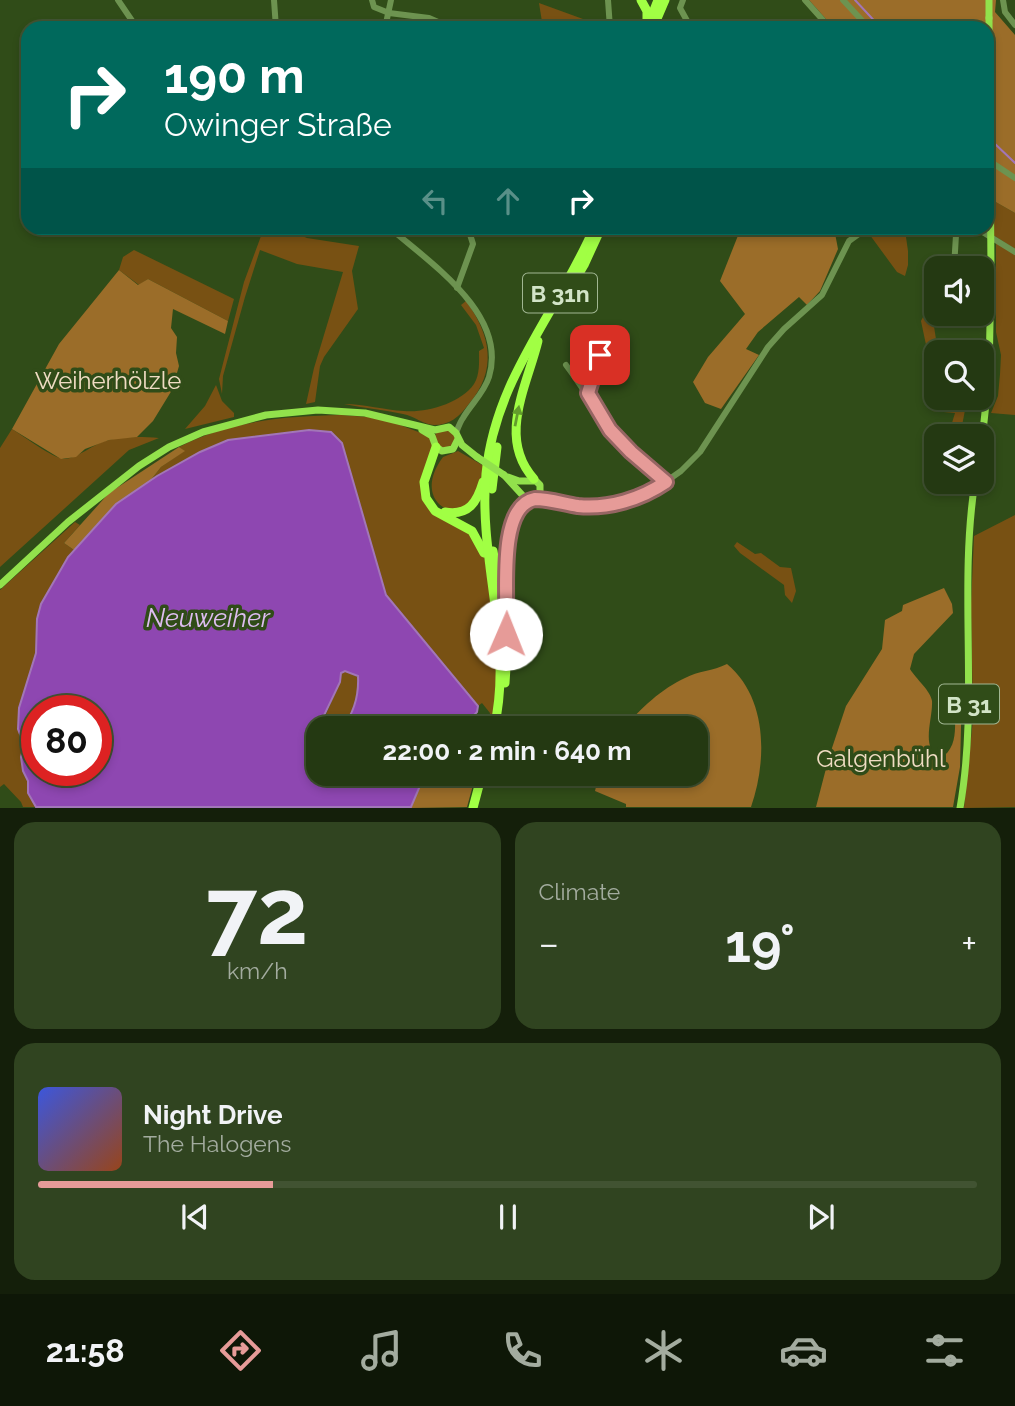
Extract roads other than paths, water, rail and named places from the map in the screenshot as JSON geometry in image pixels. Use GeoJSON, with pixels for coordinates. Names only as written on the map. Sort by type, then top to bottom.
{"type":"FeatureCollection","features":[{"type":"Feature","properties":{"kind":"highway"},"geometry":{"type":"LineString","coordinates":[[641,0],[647,10],[648,21]]}},
{"type":"Feature","properties":{"kind":"highway"},"geometry":{"type":"LineString","coordinates":[[651,21],[658,0]]}},
{"type":"Feature","properties":{"kind":"highway"},"geometry":{"type":"LineString","coordinates":[[653,21],[665,0]]}},
{"type":"Feature","properties":{"kind":"highway","name":"B 31n"},"geometry":{"type":"LineString","coordinates":[[495,716],[500,659],[485,521],[486,474],[503,401],[512,379],[591,235]]}},
{"type":"Feature","properties":{"kind":"highway","name":"B 31n"},"geometry":{"type":"LineString","coordinates":[[497,716],[505,687],[507,657],[493,549],[492,482],[497,449],[510,397],[538,341],[576,280],[598,235]]}},
{"type":"Feature","properties":{"kind":"highway"},"geometry":{"type":"LineString","coordinates":[[529,480],[518,455],[515,428],[538,341]]}},
{"type":"Feature","properties":{"kind":"highway"},"geometry":{"type":"LineString","coordinates":[[454,442],[440,456],[428,484],[430,498],[439,509],[456,513],[469,509],[477,500],[486,474]]}},
{"type":"Feature","properties":{"kind":"highway"},"geometry":{"type":"LineString","coordinates":[[435,443],[425,482],[426,498],[435,511],[472,530],[489,563]]}},
{"type":"Feature","properties":{"kind":"highway"},"geometry":{"type":"LineString","coordinates":[[506,634],[508,545],[515,517],[532,499]]}},
{"type":"Feature","properties":{"kind":"highway"},"geometry":{"type":"LineString","coordinates":[[474,807],[479,786]]}},
{"type":"Feature","properties":{"kind":"main road"},"geometry":{"type":"LineString","coordinates":[[989,0],[989,21]]}},
{"type":"Feature","properties":{"kind":"main road"},"geometry":{"type":"LineString","coordinates":[[991,235],[991,256]]}},
{"type":"Feature","properties":{"kind":"main road"},"geometry":{"type":"LineString","coordinates":[[984,424],[992,326]]}},
{"type":"Feature","properties":{"kind":"main road"},"geometry":{"type":"LineString","coordinates":[[0,585],[68,522],[139,466],[169,447],[202,432],[266,415],[318,410],[365,413],[439,430],[449,427],[454,442]]}},
{"type":"Feature","properties":{"kind":"main road"},"geometry":{"type":"LineString","coordinates":[[419,427],[435,443],[454,442],[470,452],[506,476],[523,496],[532,499],[541,491],[538,483],[506,476]]}},
{"type":"Feature","properties":{"kind":"main road"},"geometry":{"type":"LineString","coordinates":[[435,443],[439,430]]}},
{"type":"Feature","properties":{"kind":"main road"},"geometry":{"type":"LineString","coordinates":[[520,491],[529,480]]}},
{"type":"Feature","properties":{"kind":"main road","name":"B 31"},"geometry":{"type":"LineString","coordinates":[[960,807],[968,743],[967,569],[974,494]]}},
{"type":"Feature","properties":{"kind":"street"},"geometry":{"type":"LineString","coordinates":[[118,0],[132,21]]}},
{"type":"Feature","properties":{"kind":"street"},"geometry":{"type":"LineString","coordinates":[[274,0],[276,21]]}},
{"type":"Feature","properties":{"kind":"street"},"geometry":{"type":"LineString","coordinates":[[372,0],[374,6],[389,13],[436,21]]}},
{"type":"Feature","properties":{"kind":"street"},"geometry":{"type":"LineString","coordinates":[[387,21],[391,0]]}},
{"type":"Feature","properties":{"kind":"street"},"geometry":{"type":"LineString","coordinates":[[608,0],[610,21]]}},
{"type":"Feature","properties":{"kind":"street"},"geometry":{"type":"LineString","coordinates":[[683,0],[680,8],[687,21]]}},
{"type":"Feature","properties":{"kind":"street"},"geometry":{"type":"LineString","coordinates":[[805,0],[824,21]]}},
{"type":"Feature","properties":{"kind":"street"},"geometry":{"type":"LineString","coordinates":[[843,0],[862,21]]}},
{"type":"Feature","properties":{"kind":"street"},"geometry":{"type":"LineString","coordinates":[[1003,0],[1006,12],[1015,25]]}},
{"type":"Feature","properties":{"kind":"street"},"geometry":{"type":"LineString","coordinates":[[994,164],[1015,178]]}},
{"type":"Feature","properties":{"kind":"street"},"geometry":{"type":"LineString","coordinates":[[398,235],[457,288],[481,320],[489,337],[491,368],[486,384],[461,420],[454,442]]}},
{"type":"Feature","properties":{"kind":"street"},"geometry":{"type":"LineString","coordinates":[[457,288],[473,244],[470,235]]}},
{"type":"Feature","properties":{"kind":"street"},"geometry":{"type":"LineString","coordinates":[[532,499],[592,506],[621,503],[654,491],[681,471],[700,452],[768,347],[822,295],[849,241],[857,235]]}},
{"type":"Feature","properties":{"kind":"street"},"geometry":{"type":"LineString","coordinates":[[956,235],[956,256]]}},
{"type":"Feature","properties":{"kind":"street"},"geometry":{"type":"LineString","coordinates":[[987,235],[1015,252]]}},
{"type":"Feature","properties":{"kind":"street"},"geometry":{"type":"LineString","coordinates":[[588,393],[600,355]]}},
{"type":"Feature","properties":{"kind":"street"},"geometry":{"type":"LineString","coordinates":[[566,365],[588,393],[610,430],[666,482]]}},
{"type":"Feature","properties":{"kind":"street"},"geometry":{"type":"LineString","coordinates":[[449,427],[461,420]]}},
{"type":"Feature","properties":{"kind":"street"},"geometry":{"type":"LineString","coordinates":[[541,491],[558,502]]}},
{"type":"Feature","properties":{"kind":"water","name":"Neuweiher"},"geometry":{"type":"Polygon","coordinates":[[[309,430],[331,432],[342,443],[386,595],[478,706],[473,716],[350,716],[358,690],[358,676],[345,671],[341,673],[340,682],[324,716],[306,716],[306,786],[420,786],[411,807],[36,807],[28,793],[28,786],[112,786],[112,695],[23,695],[36,653],[37,619],[41,604],[68,557],[116,504],[157,476],[228,440],[309,430]]]}},
{"type":"Feature","properties":{"kind":"water","name":"Neuweiher"},"geometry":{"type":"Polygon","coordinates":[[[21,702],[21,737],[18,729],[21,702]]]}},
{"type":"Feature","properties":{"kind":"waterway"},"geometry":{"type":"LineString","coordinates":[[855,0],[874,21]]}},
{"type":"Feature","properties":{"kind":"waterway"},"geometry":{"type":"LineString","coordinates":[[994,143],[1015,163]]}},
{"type":"Feature","properties":{"kind":"park label","name":"Weiherhölzle"},"geometry":{"type":"Point","coordinates":[108,380]}},
{"type":"Feature","properties":{"kind":"park label","name":"Galgenbühl"},"geometry":{"type":"Point","coordinates":[881,758]}}]}
